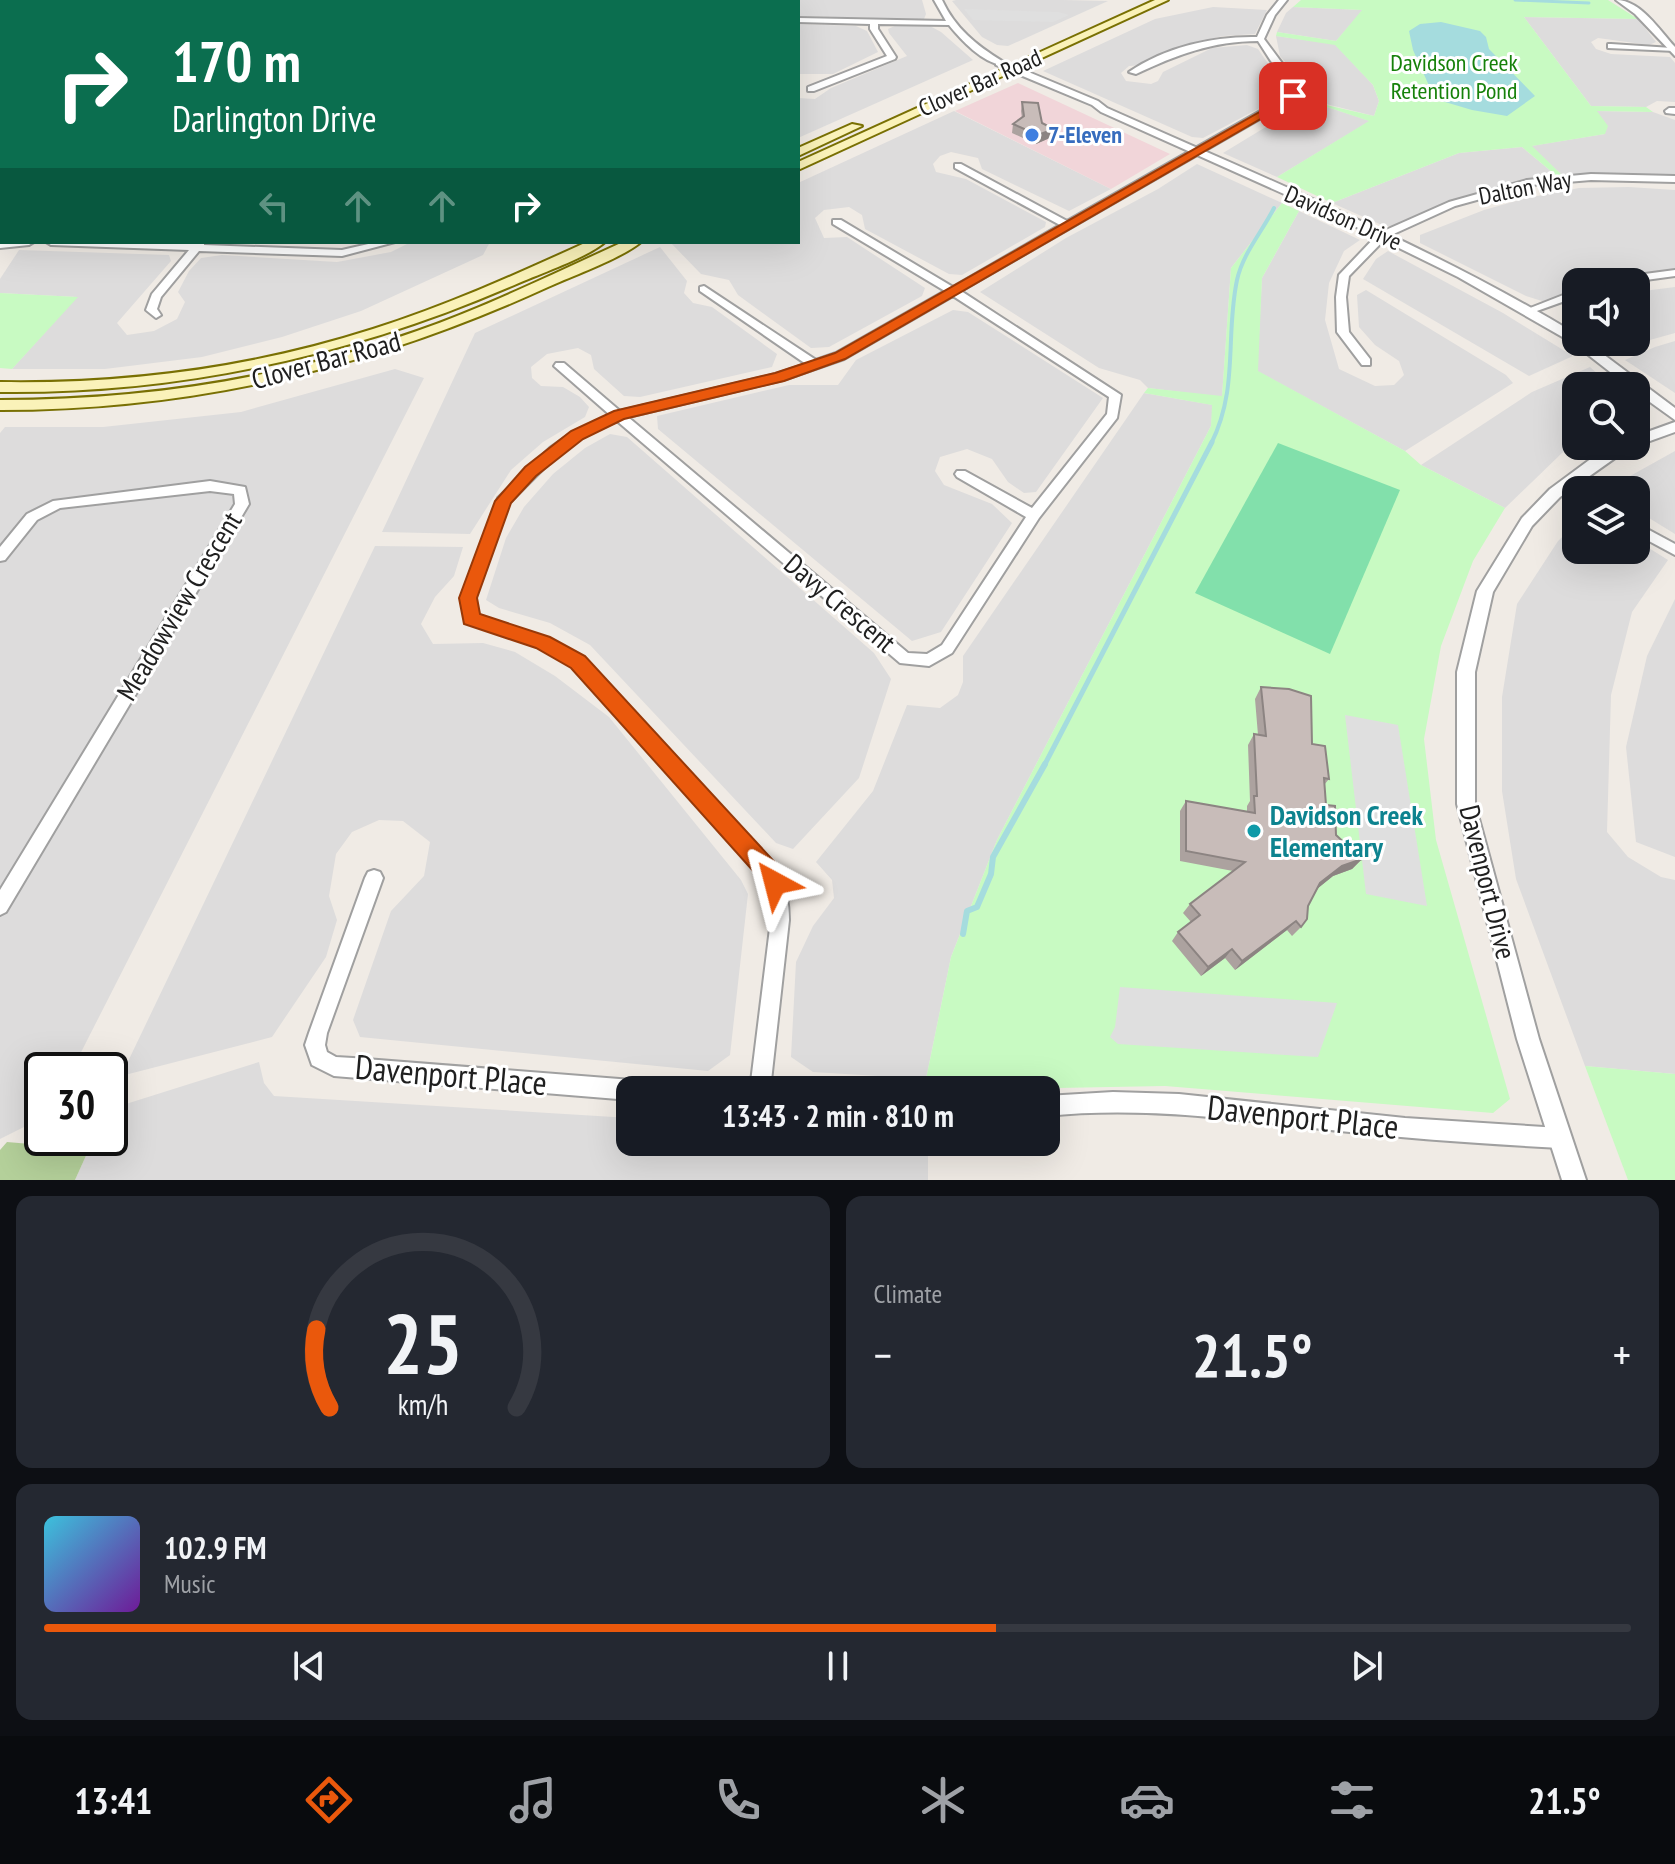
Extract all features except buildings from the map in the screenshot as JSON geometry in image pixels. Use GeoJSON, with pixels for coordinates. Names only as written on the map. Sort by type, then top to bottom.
{"type":"FeatureCollection","features":[{"type":"Feature","properties":{"kind":"main road","name":"Clover Bar Road"},"geometry":{"type":"LineString","coordinates":[[800,151],[1136,0]]}},
{"type":"Feature","properties":{"kind":"main road","name":"Clover Bar Road"},"geometry":{"type":"LineString","coordinates":[[800,165],[1163,0]]}},
{"type":"Feature","properties":{"kind":"main road","name":"Clover Bar Road"},"geometry":{"type":"LineString","coordinates":[[0,387],[85,387],[140,382],[312,352],[428,315],[593,244]]}},
{"type":"Feature","properties":{"kind":"main road","name":"Clover Bar Road"},"geometry":{"type":"LineString","coordinates":[[0,405],[100,404],[281,375],[338,360],[479,312],[630,244]]}},
{"type":"Feature","properties":{"kind":"street"},"geometry":{"type":"LineString","coordinates":[[938,0],[962,35],[1013,70]]}},
{"type":"Feature","properties":{"kind":"street"},"geometry":{"type":"LineString","coordinates":[[1260,39],[1271,15],[1283,0]]}},
{"type":"Feature","properties":{"kind":"street"},"geometry":{"type":"LineString","coordinates":[[1620,0],[1638,12],[1674,51]]}},
{"type":"Feature","properties":{"kind":"street"},"geometry":{"type":"LineString","coordinates":[[800,20],[951,23]]}},
{"type":"Feature","properties":{"kind":"street"},"geometry":{"type":"LineString","coordinates":[[811,89],[892,57],[874,29],[874,22]]}},
{"type":"Feature","properties":{"kind":"street"},"geometry":{"type":"LineString","coordinates":[[1133,72],[1207,41],[1235,37],[1260,39]]}},
{"type":"Feature","properties":{"kind":"street"},"geometry":{"type":"LineString","coordinates":[[762,1076],[780,920],[780,898],[773,877],[578,662],[543,643],[471,618],[468,598],[503,501],[554,451],[577,435],[619,415],[779,377],[840,356],[1293,96],[1298,90],[1260,39]]}},
{"type":"Feature","properties":{"kind":"street"},"geometry":{"type":"LineString","coordinates":[[1611,46],[1674,51]]}},
{"type":"Feature","properties":{"kind":"street","name":"Davidson Drive"},"geometry":{"type":"LineString","coordinates":[[1013,70],[1014,78],[1084,108],[1104,110],[1383,235],[1530,310],[1562,331]]}},
{"type":"Feature","properties":{"kind":"street"},"geometry":{"type":"LineString","coordinates":[[958,166],[1067,225]]}},
{"type":"Feature","properties":{"kind":"street","name":"Dalton Way"},"geometry":{"type":"LineString","coordinates":[[1383,235],[1452,204],[1530,182],[1591,177],[1675,179]]}},
{"type":"Feature","properties":{"kind":"street"},"geometry":{"type":"LineString","coordinates":[[837,222],[953,291]]}},
{"type":"Feature","properties":{"kind":"street"},"geometry":{"type":"LineString","coordinates":[[1366,362],[1343,332],[1341,297],[1344,275],[1383,235]]}},
{"type":"Feature","properties":{"kind":"street"},"geometry":{"type":"LineString","coordinates":[[149,244],[342,253],[381,244]]}},
{"type":"Feature","properties":{"kind":"street"},"geometry":{"type":"LineString","coordinates":[[156,315],[151,310],[156,296],[198,245]]}},
{"type":"Feature","properties":{"kind":"street"},"geometry":{"type":"LineString","coordinates":[[1650,276],[1675,273]]}},
{"type":"Feature","properties":{"kind":"street"},"geometry":{"type":"LineString","coordinates":[[704,289],[814,364]]}},
{"type":"Feature","properties":{"kind":"street","name":"Davy Crescent"},"geometry":{"type":"LineString","coordinates":[[560,366],[905,659],[929,660],[947,649],[1034,515],[1113,415],[1115,395],[953,291]]}},
{"type":"Feature","properties":{"kind":"street"},"geometry":{"type":"LineString","coordinates":[[1530,310],[1562,298]]}},
{"type":"Feature","properties":{"kind":"street","name":"Davidson Drive"},"geometry":{"type":"LineString","coordinates":[[1597,356],[1675,415]]}},
{"type":"Feature","properties":{"kind":"street"},"geometry":{"type":"LineString","coordinates":[[1650,436],[1675,427]]}},
{"type":"Feature","properties":{"kind":"street","name":"Davenport Drive"},"geometry":{"type":"LineString","coordinates":[[1587,476],[1607,460]]}},
{"type":"Feature","properties":{"kind":"street"},"geometry":{"type":"LineString","coordinates":[[961,474],[1034,515]]}},
{"type":"Feature","properties":{"kind":"street","name":"Meadowview Crescent"},"geometry":{"type":"LineString","coordinates":[[0,556],[32,517],[58,504],[210,486],[240,490],[242,504],[0,906]]}},
{"type":"Feature","properties":{"kind":"street","name":"Davenport Drive"},"geometry":{"type":"LineString","coordinates":[[1562,495],[1527,522],[1485,591],[1466,672],[1466,804],[1528,1039],[1574,1180]]}},
{"type":"Feature","properties":{"kind":"street"},"geometry":{"type":"LineString","coordinates":[[1650,536],[1675,550]]}},
{"type":"Feature","properties":{"kind":"street","name":"Davenport Place"},"geometry":{"type":"LineString","coordinates":[[374,878],[318,1033],[315,1045],[319,1058],[343,1067],[616,1089]]}},
{"type":"Feature","properties":{"kind":"street","name":"Davenport Place"},"geometry":{"type":"LineString","coordinates":[[1060,1104],[1144,1100],[1400,1128],[1560,1138]]}},
{"type":"Feature","properties":{"kind":"shaded area"},"geometry":{"type":"Polygon","coordinates":[[[800,0],[922,0],[926,14],[924,19],[800,16],[800,0]]]}},
{"type":"Feature","properties":{"kind":"shaded area"},"geometry":{"type":"Polygon","coordinates":[[[952,1],[1108,1],[1008,46],[997,45],[982,37],[952,1]]]}},
{"type":"Feature","properties":{"kind":"shaded area"},"geometry":{"type":"Polygon","coordinates":[[[1213,7],[1267,10],[1255,34],[1223,36],[1194,43],[1144,65],[1129,66],[1121,73],[1126,81],[1151,84],[1158,81],[1163,72],[1212,48],[1247,45],[1258,49],[1282,84],[1292,91],[1203,138],[1192,137],[1043,71],[1155,19],[1213,7]]]}},
{"type":"Feature","properties":{"kind":"shaded area"},"geometry":{"type":"Polygon","coordinates":[[[1293,7],[1363,10],[1336,41],[1277,32],[1286,13],[1293,7]]]}},
{"type":"Feature","properties":{"kind":"shaded area"},"geometry":{"type":"Polygon","coordinates":[[[964,9],[1069,15],[1053,22],[973,20],[964,9]]]}},
{"type":"Feature","properties":{"kind":"shaded area"},"geometry":{"type":"Polygon","coordinates":[[[1524,17],[1638,19],[1656,42],[1649,45],[1598,38],[1591,42],[1596,49],[1611,54],[1670,57],[1675,63],[1675,102],[1657,101],[1646,107],[1591,106],[1524,17]]]}},
{"type":"Feature","properties":{"kind":"shaded area"},"geometry":{"type":"Polygon","coordinates":[[[800,24],[856,26],[867,31],[878,52],[833,74],[800,74],[800,24]]]}},
{"type":"Feature","properties":{"kind":"shaded area"},"geometry":{"type":"Polygon","coordinates":[[[897,25],[930,26],[973,60],[800,137],[800,98],[815,99],[831,88],[907,56],[888,29],[897,25]]]}},
{"type":"Feature","properties":{"kind":"shaded area"},"geometry":{"type":"Polygon","coordinates":[[[1276,36],[1335,44],[1373,85],[1379,101],[1374,116],[1310,100],[1311,91],[1280,56],[1276,36]]]}},
{"type":"Feature","properties":{"kind":"shaded area"},"geometry":{"type":"Polygon","coordinates":[[[1018,83],[1170,154],[1111,189],[955,111],[1018,83]]]}},
{"type":"Feature","properties":{"kind":"shaded area"},"geometry":{"type":"Polygon","coordinates":[[[1309,101],[1370,121],[1277,177],[1223,153],[1309,101]]]}},
{"type":"Feature","properties":{"kind":"shaded area"},"geometry":{"type":"Polygon","coordinates":[[[954,111],[1111,189],[1069,211],[982,169],[978,158],[951,152],[940,156],[933,164],[936,172],[966,179],[1046,222],[1045,227],[962,275],[949,274],[865,229],[862,215],[849,207],[824,210],[815,218],[824,238],[847,237],[925,288],[922,296],[829,347],[811,348],[738,295],[729,280],[701,274],[672,244],[800,244],[800,182],[954,111]]]}},
{"type":"Feature","properties":{"kind":"shaded area"},"geometry":{"type":"Polygon","coordinates":[[[1596,111],[1653,112],[1675,120],[1675,177],[1564,177],[1531,146],[1605,134],[1596,111]]]}},
{"type":"Feature","properties":{"kind":"shaded area"},"geometry":{"type":"Polygon","coordinates":[[[1522,147],[1558,177],[1508,184],[1398,226],[1384,226],[1332,203],[1459,153],[1522,147]]]}},
{"type":"Feature","properties":{"kind":"shaded area"},"geometry":{"type":"Polygon","coordinates":[[[1197,164],[1282,203],[1231,268],[1222,397],[1148,388],[1140,380],[1099,368],[980,292],[1066,238],[1158,189],[1197,164]]]}},
{"type":"Feature","properties":{"kind":"shaded area"},"geometry":{"type":"Polygon","coordinates":[[[1579,188],[1675,190],[1675,269],[1650,274],[1650,268],[1562,268],[1562,296],[1545,302],[1526,296],[1420,243],[1420,235],[1484,210],[1579,188]]]}},
{"type":"Feature","properties":{"kind":"shaded area"},"geometry":{"type":"Polygon","coordinates":[[[1299,211],[1360,240],[1344,251],[1329,283],[1325,320],[1339,369],[1375,386],[1394,385],[1404,375],[1399,361],[1375,345],[1359,327],[1357,295],[1366,290],[1506,375],[1513,383],[1405,451],[1257,371],[1262,278],[1299,211]]]}},
{"type":"Feature","properties":{"kind":"shaded area"},"geometry":{"type":"Polygon","coordinates":[[[407,244],[489,244],[483,255],[361,311],[282,337],[202,357],[105,369],[12,369],[77,297],[0,293],[0,279],[19,250],[169,255],[171,261],[117,323],[127,335],[154,331],[177,319],[185,302],[178,292],[189,271],[201,258],[222,255],[337,262],[391,252],[407,244]]]}},
{"type":"Feature","properties":{"kind":"shaded area"},"geometry":{"type":"Polygon","coordinates":[[[660,247],[687,281],[684,293],[693,303],[712,307],[777,354],[772,367],[640,397],[624,396],[594,369],[591,355],[578,348],[547,354],[531,367],[532,378],[541,386],[563,387],[580,397],[589,407],[585,417],[543,442],[511,470],[470,534],[382,532],[475,333],[660,247]]]}},
{"type":"Feature","properties":{"kind":"shaded area"},"geometry":{"type":"Polygon","coordinates":[[[1388,251],[1503,313],[1562,349],[1562,356],[1573,356],[1529,376],[1363,279],[1376,259],[1388,251]]]}},
{"type":"Feature","properties":{"kind":"shaded area"},"geometry":{"type":"Polygon","coordinates":[[[1675,287],[1675,333],[1650,340],[1650,290],[1675,287]]]}},
{"type":"Feature","properties":{"kind":"shaded area"},"geometry":{"type":"Polygon","coordinates":[[[953,310],[968,312],[1103,398],[1036,492],[1024,493],[1008,482],[992,459],[967,449],[940,457],[935,471],[944,485],[992,504],[1012,523],[941,632],[912,641],[658,429],[657,416],[789,385],[838,385],[856,360],[953,310]]]}},
{"type":"Feature","properties":{"kind":"shaded area"},"geometry":{"type":"Polygon","coordinates":[[[1675,341],[1675,393],[1650,376],[1650,372],[1643,372],[1625,360],[1634,356],[1650,356],[1650,349],[1675,341]]]}},
{"type":"Feature","properties":{"kind":"shaded area"},"geometry":{"type":"Polygon","coordinates":[[[1590,367],[1596,372],[1578,372],[1590,367]]]}},
{"type":"Feature","properties":{"kind":"shaded area"},"geometry":{"type":"Polygon","coordinates":[[[395,369],[424,378],[81,1052],[24,1052],[24,1127],[0,1139],[0,433],[5,427],[103,427],[241,412],[395,369]]]}},
{"type":"Feature","properties":{"kind":"shaded area"},"geometry":{"type":"Polygon","coordinates":[[[1562,379],[1562,453],[1505,508],[1421,465],[1532,392],[1562,379]]]}},
{"type":"Feature","properties":{"kind":"shaded area"},"geometry":{"type":"Polygon","coordinates":[[[1144,393],[1213,405],[1211,426],[997,840],[951,957],[927,1076],[813,1072],[791,1057],[796,962],[813,926],[834,898],[832,880],[816,862],[873,791],[907,705],[940,708],[958,695],[963,682],[963,656],[1144,393]]]}},
{"type":"Feature","properties":{"kind":"shaded area"},"geometry":{"type":"Polygon","coordinates":[[[610,434],[627,437],[874,653],[891,679],[859,778],[793,849],[776,843],[590,645],[550,623],[499,608],[486,600],[506,538],[524,507],[553,474],[585,448],[610,434]]]}},
{"type":"Feature","properties":{"kind":"shaded area"},"geometry":{"type":"Polygon","coordinates":[[[1675,451],[1675,534],[1650,519],[1650,476],[1630,476],[1675,451]]]}},
{"type":"Feature","properties":{"kind":"shaded area"},"geometry":{"type":"Polygon","coordinates":[[[1562,537],[1562,564],[1650,564],[1650,549],[1668,560],[1632,612],[1611,695],[1607,832],[1628,857],[1661,877],[1675,880],[1675,1074],[1585,1066],[1516,879],[1502,791],[1502,697],[1517,604],[1562,537]]]}},
{"type":"Feature","properties":{"kind":"shaded area"},"geometry":{"type":"Polygon","coordinates":[[[375,546],[463,547],[454,576],[435,597],[421,624],[433,644],[483,643],[515,652],[555,676],[609,717],[741,880],[748,894],[730,1055],[708,1071],[360,1037],[353,1020],[391,911],[424,876],[430,842],[403,821],[379,820],[352,832],[336,854],[329,896],[337,920],[326,957],[272,1037],[128,1074],[128,1061],[375,546]]]}},
{"type":"Feature","properties":{"kind":"shaded area"},"geometry":{"type":"Polygon","coordinates":[[[1675,599],[1675,857],[1636,842],[1626,747],[1647,656],[1675,599]]]}},
{"type":"Feature","properties":{"kind":"shaded area"},"geometry":{"type":"Polygon","coordinates":[[[1345,715],[1398,725],[1427,906],[1366,894],[1345,715]]]}},
{"type":"Feature","properties":{"kind":"shaded area"},"geometry":{"type":"Polygon","coordinates":[[[1120,987],[1337,1003],[1318,1057],[1118,1044],[1110,1037],[1115,1027],[1120,987]]]}},
{"type":"Feature","properties":{"kind":"shaded area"},"geometry":{"type":"Polygon","coordinates":[[[259,1062],[264,1083],[274,1096],[616,1117],[616,1156],[928,1156],[928,1180],[75,1180],[86,1156],[128,1156],[128,1103],[259,1062]]]}},
{"type":"Feature","properties":{"kind":"green space","name":"Davidson Creek Retention Pond"},"geometry":{"type":"Polygon","coordinates":[[[1301,0],[1608,0],[1638,19],[1524,17],[1591,106],[1646,107],[1653,112],[1597,111],[1608,126],[1605,134],[1532,146],[1564,177],[1558,177],[1522,147],[1459,153],[1332,203],[1277,177],[1369,121],[1309,101],[1374,116],[1379,101],[1373,85],[1335,45],[1276,36],[1277,32],[1336,41],[1362,10],[1293,7],[1301,0]]]}},
{"type":"Feature","properties":{"kind":"green space"},"geometry":{"type":"Polygon","coordinates":[[[1282,203],[1299,211],[1262,278],[1258,371],[1405,451],[1421,465],[1505,508],[1473,561],[1441,646],[1424,739],[1436,840],[1510,1099],[1493,1113],[1165,1086],[1060,1088],[1060,1076],[927,1076],[951,957],[997,840],[1211,426],[1212,405],[1144,393],[1148,388],[1222,396],[1231,268],[1282,203]]]}},
{"type":"Feature","properties":{"kind":"green space"},"geometry":{"type":"Polygon","coordinates":[[[0,293],[78,297],[12,369],[0,368],[0,293]]]}},
{"type":"Feature","properties":{"kind":"green space"},"geometry":{"type":"Polygon","coordinates":[[[1278,443],[1400,490],[1330,654],[1195,593],[1278,443]]]}},
{"type":"Feature","properties":{"kind":"green space"},"geometry":{"type":"Polygon","coordinates":[[[1585,1066],[1675,1074],[1675,1180],[1628,1180],[1585,1066]]]}},
{"type":"Feature","properties":{"kind":"green space"},"geometry":{"type":"Polygon","coordinates":[[[7,1142],[24,1143],[24,1156],[86,1156],[75,1180],[0,1180],[0,1150],[7,1142]]]}},
{"type":"Feature","properties":{"kind":"water"},"geometry":{"type":"Polygon","coordinates":[[[1441,22],[1480,31],[1486,37],[1489,49],[1535,96],[1507,116],[1435,99],[1413,50],[1409,31],[1420,24],[1441,22]]]}},
{"type":"Feature","properties":{"kind":"waterway"},"geometry":{"type":"LineString","coordinates":[[1515,0],[1589,3]]}},
{"type":"Feature","properties":{"kind":"waterway"},"geometry":{"type":"LineString","coordinates":[[1211,444],[1225,403],[1237,280],[1248,252],[1274,208]]}},
{"type":"Feature","properties":{"kind":"waterway"},"geometry":{"type":"LineString","coordinates":[[1044,766],[1211,444]]}},
{"type":"Feature","properties":{"kind":"waterway"},"geometry":{"type":"LineString","coordinates":[[963,934],[967,911],[977,907],[991,874],[993,857],[1045,764]]}},
{"type":"Feature","properties":{"kind":"place","name":"7-Eleven"},"geometry":{"type":"Point","coordinates":[1032,135]}},
{"type":"Feature","properties":{"kind":"place","name":"Davidson Creek Elementary"},"geometry":{"type":"Point","coordinates":[1254,831]}},
{"type":"Feature","properties":{"kind":"route"},"geometry":{"type":"LineString","coordinates":[[775,883],[773,877],[578,662],[543,643],[471,618],[468,598],[503,501],[530,471],[577,435],[619,415],[779,377],[840,356],[1293,96]]}}]}
